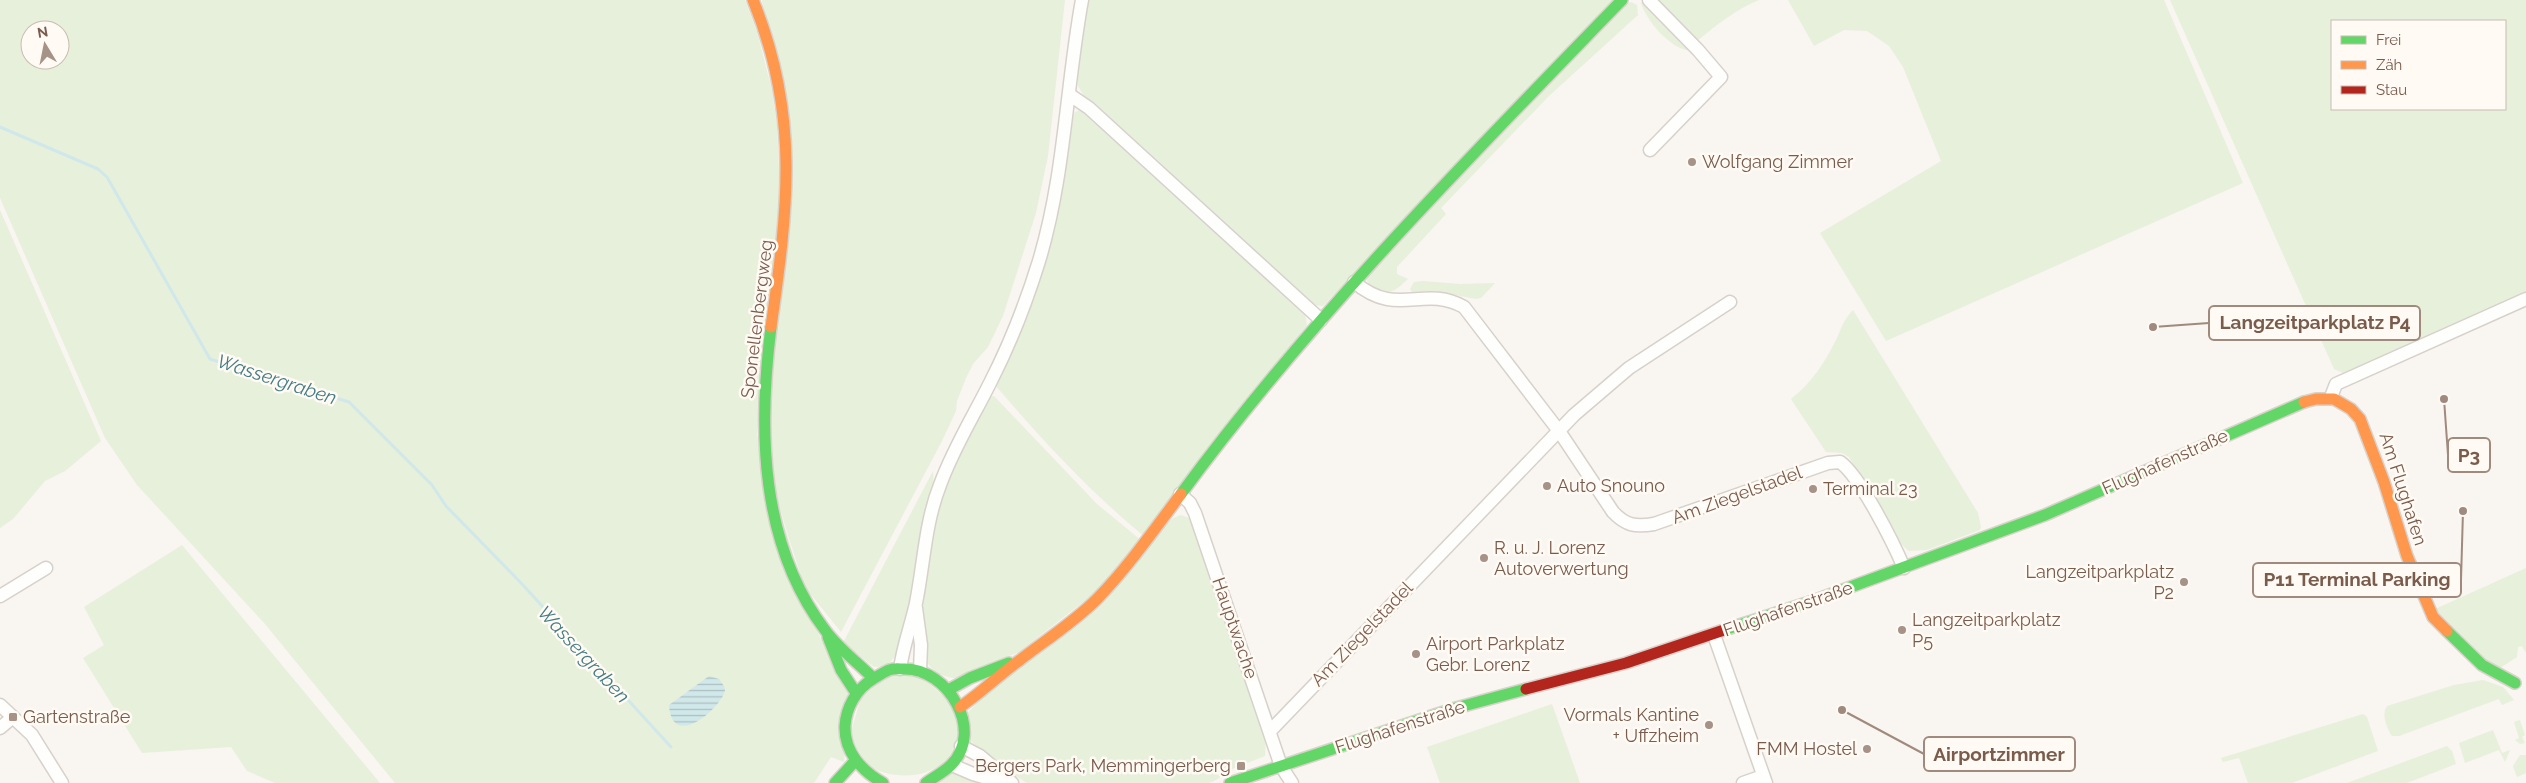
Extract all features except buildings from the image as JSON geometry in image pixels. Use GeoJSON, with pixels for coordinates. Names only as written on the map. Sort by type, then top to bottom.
{"type":"FeatureCollection","features":[{"type":"Feature","properties":{"kind":"street","name":"Sponellenbergweg"},"geometry":{"type":"LineString","coordinates":[[753,0],[766,35],[782,98],[788,162],[782,261],[767,359],[764,401],[765,464],[768,493],[780,542],[805,600],[828,634],[841,670],[856,693]]}},
{"type":"Feature","properties":{"kind":"street"},"geometry":{"type":"LineString","coordinates":[[900,669],[903,646],[916,603],[929,518],[940,485],[1013,334],[1039,260],[1060,176],[1073,56],[1082,0]]}},
{"type":"Feature","properties":{"kind":"street"},"geometry":{"type":"LineString","coordinates":[[960,707],[982,692],[1019,660],[1048,641],[1097,599],[1126,567],[1220,441],[1354,282],[1436,192],[1622,0]]}},
{"type":"Feature","properties":{"kind":"street"},"geometry":{"type":"LineString","coordinates":[[1649,0],[1698,50],[1721,77],[1650,150]]}},
{"type":"Feature","properties":{"kind":"street"},"geometry":{"type":"LineString","coordinates":[[1070,95],[1089,108],[1321,320]]}},
{"type":"Feature","properties":{"kind":"street"},"geometry":{"type":"LineString","coordinates":[[1354,282],[1373,296],[1390,301],[1440,298],[1464,307],[1558,431]]}},
{"type":"Feature","properties":{"kind":"street"},"geometry":{"type":"LineString","coordinates":[[2331,397],[2336,384],[2526,299]]}},
{"type":"Feature","properties":{"kind":"street","name":"Am Ziegelstadel"},"geometry":{"type":"LineString","coordinates":[[1270,730],[1558,431],[1605,386],[1623,372],[1730,302]]}},
{"type":"Feature","properties":{"kind":"street","name":"Flughafenstraße"},"geometry":{"type":"LineString","coordinates":[[1230,783],[1456,708],[1618,665],[1714,635],[1904,568],[2045,515],[2119,484],[2285,409],[2316,398],[2331,397]]}},
{"type":"Feature","properties":{"kind":"street","name":"Am Flughafen"},"geometry":{"type":"LineString","coordinates":[[2331,397],[2346,404],[2360,419],[2384,482],[2407,556],[2433,618],[2482,665],[2515,683]]}},
{"type":"Feature","properties":{"kind":"street","name":"Am Ziegelstadel"},"geometry":{"type":"LineString","coordinates":[[1558,431],[1613,512],[1623,522],[1634,526],[1669,520],[1828,463],[1840,462],[1850,470],[1873,508],[1894,544],[1904,568]]}},
{"type":"Feature","properties":{"kind":"street","name":"Hauptwache"},"geometry":{"type":"LineString","coordinates":[[1180,494],[1190,503],[1195,513],[1281,766],[1292,783]]}},
{"type":"Feature","properties":{"kind":"street"},"geometry":{"type":"LineString","coordinates":[[0,596],[46,568]]}},
{"type":"Feature","properties":{"kind":"street"},"geometry":{"type":"LineString","coordinates":[[916,603],[921,645],[920,671]]}},
{"type":"Feature","properties":{"kind":"street","name":"Sponellenbergweg"},"geometry":{"type":"LineString","coordinates":[[828,634],[855,658],[873,678]]}},
{"type":"Feature","properties":{"kind":"street"},"geometry":{"type":"LineString","coordinates":[[1714,635],[1765,779],[1743,783]]}},
{"type":"Feature","properties":{"kind":"street"},"geometry":{"type":"LineString","coordinates":[[950,689],[970,678],[1019,660]]}},
{"type":"Feature","properties":{"kind":"street"},"geometry":{"type":"LineString","coordinates":[[883,783],[866,780],[847,743],[845,731],[848,712],[856,693],[873,678],[886,672],[900,669],[920,671],[933,676],[950,689],[960,707],[964,722],[962,746],[952,765],[936,779],[926,783]]}},
{"type":"Feature","properties":{"kind":"street"},"geometry":{"type":"LineString","coordinates":[[0,705],[32,735],[62,783]]}},
{"type":"Feature","properties":{"kind":"street"},"geometry":{"type":"LineString","coordinates":[[0,728],[12,717]]}},
{"type":"Feature","properties":{"kind":"street"},"geometry":{"type":"LineString","coordinates":[[962,746],[980,756],[1012,783]]}},
{"type":"Feature","properties":{"kind":"street"},"geometry":{"type":"LineString","coordinates":[[836,783],[855,761]]}},
{"type":"Feature","properties":{"kind":"street"},"geometry":{"type":"LineString","coordinates":[[952,765],[973,774],[1004,783]]}},
{"type":"Feature","properties":{"kind":"street","name":"Hauptwache"},"geometry":{"type":"LineString","coordinates":[[1280,783],[1281,766]]}},
{"type":"Feature","properties":{"kind":"green space"},"geometry":{"type":"Polygon","coordinates":[[[0,0],[745,0],[757,32],[772,90],[777,125],[780,192],[757,435],[815,627],[849,693],[844,762],[831,757],[814,783],[395,783],[265,624],[137,485],[105,438],[0,198],[0,0]]]}},
{"type":"Feature","properties":{"kind":"green space"},"geometry":{"type":"Polygon","coordinates":[[[762,0],[1065,0],[1048,156],[1036,213],[1003,316],[988,347],[973,364],[957,401],[956,411],[942,441],[841,632],[804,586],[773,487],[770,393],[792,205],[762,0]]]}},
{"type":"Feature","properties":{"kind":"green space"},"geometry":{"type":"Polygon","coordinates":[[[1089,0],[1615,0],[1323,306],[1311,305],[1084,96],[1078,86],[1077,72],[1089,0]]]}},
{"type":"Feature","properties":{"kind":"green space"},"geometry":{"type":"Polygon","coordinates":[[[1656,0],[1759,0],[1719,23],[1697,41],[1656,0]]]}},
{"type":"Feature","properties":{"kind":"green space"},"geometry":{"type":"Polygon","coordinates":[[[1788,0],[2164,0],[2243,183],[1886,341],[1820,233],[1941,161],[1903,67],[1889,46],[1867,31],[1844,30],[1814,46],[1788,0]]]}},
{"type":"Feature","properties":{"kind":"green space"},"geometry":{"type":"Polygon","coordinates":[[[2170,0],[2526,0],[2526,296],[2345,374],[2334,369],[2170,0]]]}},
{"type":"Feature","properties":{"kind":"green space"},"geometry":{"type":"Polygon","coordinates":[[[1644,1],[1693,51],[1677,46],[1661,34],[1644,11],[1641,3],[1644,1]]]}},
{"type":"Feature","properties":{"kind":"green space"},"geometry":{"type":"Polygon","coordinates":[[[1631,2],[1637,5],[1638,15],[1549,96],[1441,208],[1446,214],[1397,267],[1397,274],[1408,279],[1395,290],[1387,292],[1371,287],[1367,281],[1368,274],[1626,4],[1631,2]]]}},
{"type":"Feature","properties":{"kind":"green space"},"geometry":{"type":"Polygon","coordinates":[[[1081,109],[1305,314],[1307,325],[1145,537],[1124,520],[1067,464],[995,385],[1057,211],[1065,176],[1074,113],[1081,109]]]}},
{"type":"Feature","properties":{"kind":"green space"},"geometry":{"type":"Polygon","coordinates":[[[0,210],[101,441],[65,471],[45,481],[13,519],[0,528],[0,210]]]}},
{"type":"Feature","properties":{"kind":"green space"},"geometry":{"type":"Polygon","coordinates":[[[1414,282],[1460,284],[1495,283],[1481,298],[1476,299],[1434,291],[1412,292],[1410,289],[1414,282]]]}},
{"type":"Feature","properties":{"kind":"green space"},"geometry":{"type":"Polygon","coordinates":[[[1853,310],[1978,513],[1980,530],[1927,550],[1909,551],[1900,543],[1849,457],[1842,453],[1826,452],[1791,399],[1805,387],[1817,372],[1853,310]]]}},
{"type":"Feature","properties":{"kind":"green space"},"geometry":{"type":"Polygon","coordinates":[[[994,396],[1097,504],[1142,541],[1101,588],[1019,652],[952,678],[931,668],[924,653],[921,615],[926,549],[933,518],[952,471],[989,397],[994,396]]]}},
{"type":"Feature","properties":{"kind":"green space"},"geometry":{"type":"Polygon","coordinates":[[[933,471],[934,492],[900,645],[896,655],[888,664],[874,667],[843,643],[933,471]]]}},
{"type":"Feature","properties":{"kind":"green space"},"geometry":{"type":"Polygon","coordinates":[[[1181,515],[1189,518],[1193,525],[1266,736],[1265,756],[1227,771],[1218,779],[1209,783],[1027,783],[990,760],[968,738],[967,713],[1173,518],[1181,515]]]}},
{"type":"Feature","properties":{"kind":"green space"},"geometry":{"type":"Polygon","coordinates":[[[182,545],[380,783],[275,783],[247,771],[231,747],[142,753],[83,658],[104,645],[84,607],[182,545]]]}},
{"type":"Feature","properties":{"kind":"green space"},"geometry":{"type":"Polygon","coordinates":[[[2526,568],[2526,653],[2522,646],[2518,647],[2517,657],[2500,668],[2484,658],[2435,609],[2526,568]]]}},
{"type":"Feature","properties":{"kind":"green space"},"geometry":{"type":"Polygon","coordinates":[[[889,676],[921,676],[953,705],[957,726],[957,739],[951,753],[943,763],[932,770],[906,775],[878,771],[866,765],[857,751],[850,735],[862,694],[889,676]]]}},
{"type":"Feature","properties":{"kind":"green space"},"geometry":{"type":"Polygon","coordinates":[[[2483,680],[2503,687],[2514,700],[2502,705],[2499,699],[2399,736],[2392,736],[2385,717],[2387,706],[2454,685],[2483,680]]]}},
{"type":"Feature","properties":{"kind":"green space"},"geometry":{"type":"Polygon","coordinates":[[[1552,704],[1580,783],[1440,783],[1427,747],[1552,704]]]}},
{"type":"Feature","properties":{"kind":"green space"},"geometry":{"type":"Polygon","coordinates":[[[2363,714],[2367,717],[2378,751],[2292,783],[2248,783],[2239,758],[2223,762],[2221,758],[2363,714]]]}},
{"type":"Feature","properties":{"kind":"green space"},"geometry":{"type":"Polygon","coordinates":[[[2520,720],[2525,735],[2522,737],[2525,743],[2520,744],[2515,740],[2519,738],[2514,722],[2520,720]]]}},
{"type":"Feature","properties":{"kind":"green space"},"geometry":{"type":"Polygon","coordinates":[[[2493,730],[2502,753],[2510,750],[2505,762],[2499,750],[2465,763],[2459,743],[2493,730]]]}},
{"type":"Feature","properties":{"kind":"green space"},"geometry":{"type":"Polygon","coordinates":[[[2447,746],[2452,751],[2456,764],[2407,783],[2347,783],[2447,746]]]}},
{"type":"Feature","properties":{"kind":"green space"},"geometry":{"type":"Polygon","coordinates":[[[2520,755],[2526,755],[2526,773],[2517,777],[2513,766],[2520,755]]]}},
{"type":"Feature","properties":{"kind":"green space"},"geometry":{"type":"Polygon","coordinates":[[[952,773],[959,773],[986,783],[935,783],[952,773]]]}},
{"type":"Feature","properties":{"kind":"water"},"geometry":{"type":"Polygon","coordinates":[[[709,676],[719,679],[725,689],[723,696],[709,713],[698,721],[688,725],[679,725],[672,719],[669,705],[709,676]]]}},
{"type":"Feature","properties":{"kind":"waterway","name":"Wassergraben"},"geometry":{"type":"LineString","coordinates":[[0,127],[98,169],[107,177],[210,359],[349,402],[432,485],[446,506],[522,584],[671,747]]}},
{"type":"Feature","properties":{"kind":"traffic: fast"},"geometry":{"type":"LineString","coordinates":[[1181,494],[1231,428],[1337,301],[1449,179],[1622,0]]}},
{"type":"Feature","properties":{"kind":"traffic: fast"},"geometry":{"type":"LineString","coordinates":[[771,327],[767,366],[765,445],[769,485],[776,523],[787,561],[803,597],[830,637],[873,678]]}},
{"type":"Feature","properties":{"kind":"traffic: fast"},"geometry":{"type":"LineString","coordinates":[[1724,630],[1810,602],[2045,515],[2304,402]]}},
{"type":"Feature","properties":{"kind":"traffic: fast"},"geometry":{"type":"LineString","coordinates":[[2447,631],[2482,665],[2515,683]]}},
{"type":"Feature","properties":{"kind":"traffic: fast"},"geometry":{"type":"LineString","coordinates":[[828,637],[841,670],[856,693]]}},
{"type":"Feature","properties":{"kind":"traffic: fast"},"geometry":{"type":"LineString","coordinates":[[950,689],[970,678],[1009,663]]}},
{"type":"Feature","properties":{"kind":"traffic: fast"},"geometry":{"type":"LineString","coordinates":[[883,783],[868,773],[856,760],[845,735],[845,726],[847,712],[857,694],[867,683],[891,669],[920,671],[935,679],[947,690],[957,704],[963,719],[964,736],[961,751],[951,765],[926,783]]}},
{"type":"Feature","properties":{"kind":"traffic: fast"},"geometry":{"type":"LineString","coordinates":[[1230,783],[1456,708],[1526,689]]}},
{"type":"Feature","properties":{"kind":"traffic: fast"},"geometry":{"type":"LineString","coordinates":[[835,783],[855,761]]}},
{"type":"Feature","properties":{"kind":"traffic: slow"},"geometry":{"type":"LineString","coordinates":[[753,0],[768,42],[778,83],[784,123],[786,162],[785,202],[771,327]]}},
{"type":"Feature","properties":{"kind":"traffic: slow"},"geometry":{"type":"LineString","coordinates":[[2304,402],[2316,399],[2334,399],[2351,409],[2360,419],[2384,482],[2407,556],[2433,617],[2447,631]]}},
{"type":"Feature","properties":{"kind":"traffic: slow"},"geometry":{"type":"LineString","coordinates":[[960,707],[1069,623],[1097,599],[1151,535],[1181,494]]}},
{"type":"Feature","properties":{"kind":"traffic: jam"},"geometry":{"type":"LineString","coordinates":[[1526,689],[1626,663],[1724,630]]}},
{"type":"Feature","properties":{"kind":"place","name":"Wolfgang Zimmer"},"geometry":{"type":"Point","coordinates":[1692,162]}},
{"type":"Feature","properties":{"kind":"place","name":"Langzeitparkplatz P4"},"geometry":{"type":"Point","coordinates":[2153,327]}},
{"type":"Feature","properties":{"kind":"place","name":"P3"},"geometry":{"type":"Point","coordinates":[2444,399]}},
{"type":"Feature","properties":{"kind":"place","name":"Auto Snouno"},"geometry":{"type":"Point","coordinates":[1547,486]}},
{"type":"Feature","properties":{"kind":"place","name":"Terminal 23"},"geometry":{"type":"Point","coordinates":[1813,489]}},
{"type":"Feature","properties":{"kind":"place","name":"P11 Terminal Parking"},"geometry":{"type":"Point","coordinates":[2463,511]}},
{"type":"Feature","properties":{"kind":"place","name":"R. u. J. Lorenz Autoverwertung"},"geometry":{"type":"Point","coordinates":[1484,558]}},
{"type":"Feature","properties":{"kind":"place","name":"Langzeitparkplatz P2"},"geometry":{"type":"Point","coordinates":[2184,582]}},
{"type":"Feature","properties":{"kind":"place","name":"Langzeitparkplatz P5"},"geometry":{"type":"Point","coordinates":[1902,630]}},
{"type":"Feature","properties":{"kind":"place","name":"Airport Parkplatz Gebr. Lorenz"},"geometry":{"type":"Point","coordinates":[1416,654]}},
{"type":"Feature","properties":{"kind":"place","name":"Airportzimmer"},"geometry":{"type":"Point","coordinates":[1842,710]}},
{"type":"Feature","properties":{"kind":"place","name":"Gartenstraße"},"geometry":{"type":"Point","coordinates":[13,717]}},
{"type":"Feature","properties":{"kind":"place","name":"Vormals Kantine + Uffzheim"},"geometry":{"type":"Point","coordinates":[1709,725]}},
{"type":"Feature","properties":{"kind":"place","name":"FMM Hostel"},"geometry":{"type":"Point","coordinates":[1867,749]}},
{"type":"Feature","properties":{"kind":"place","name":"Bergers Park, Memmingerberg"},"geometry":{"type":"Point","coordinates":[1241,766]}}]}
